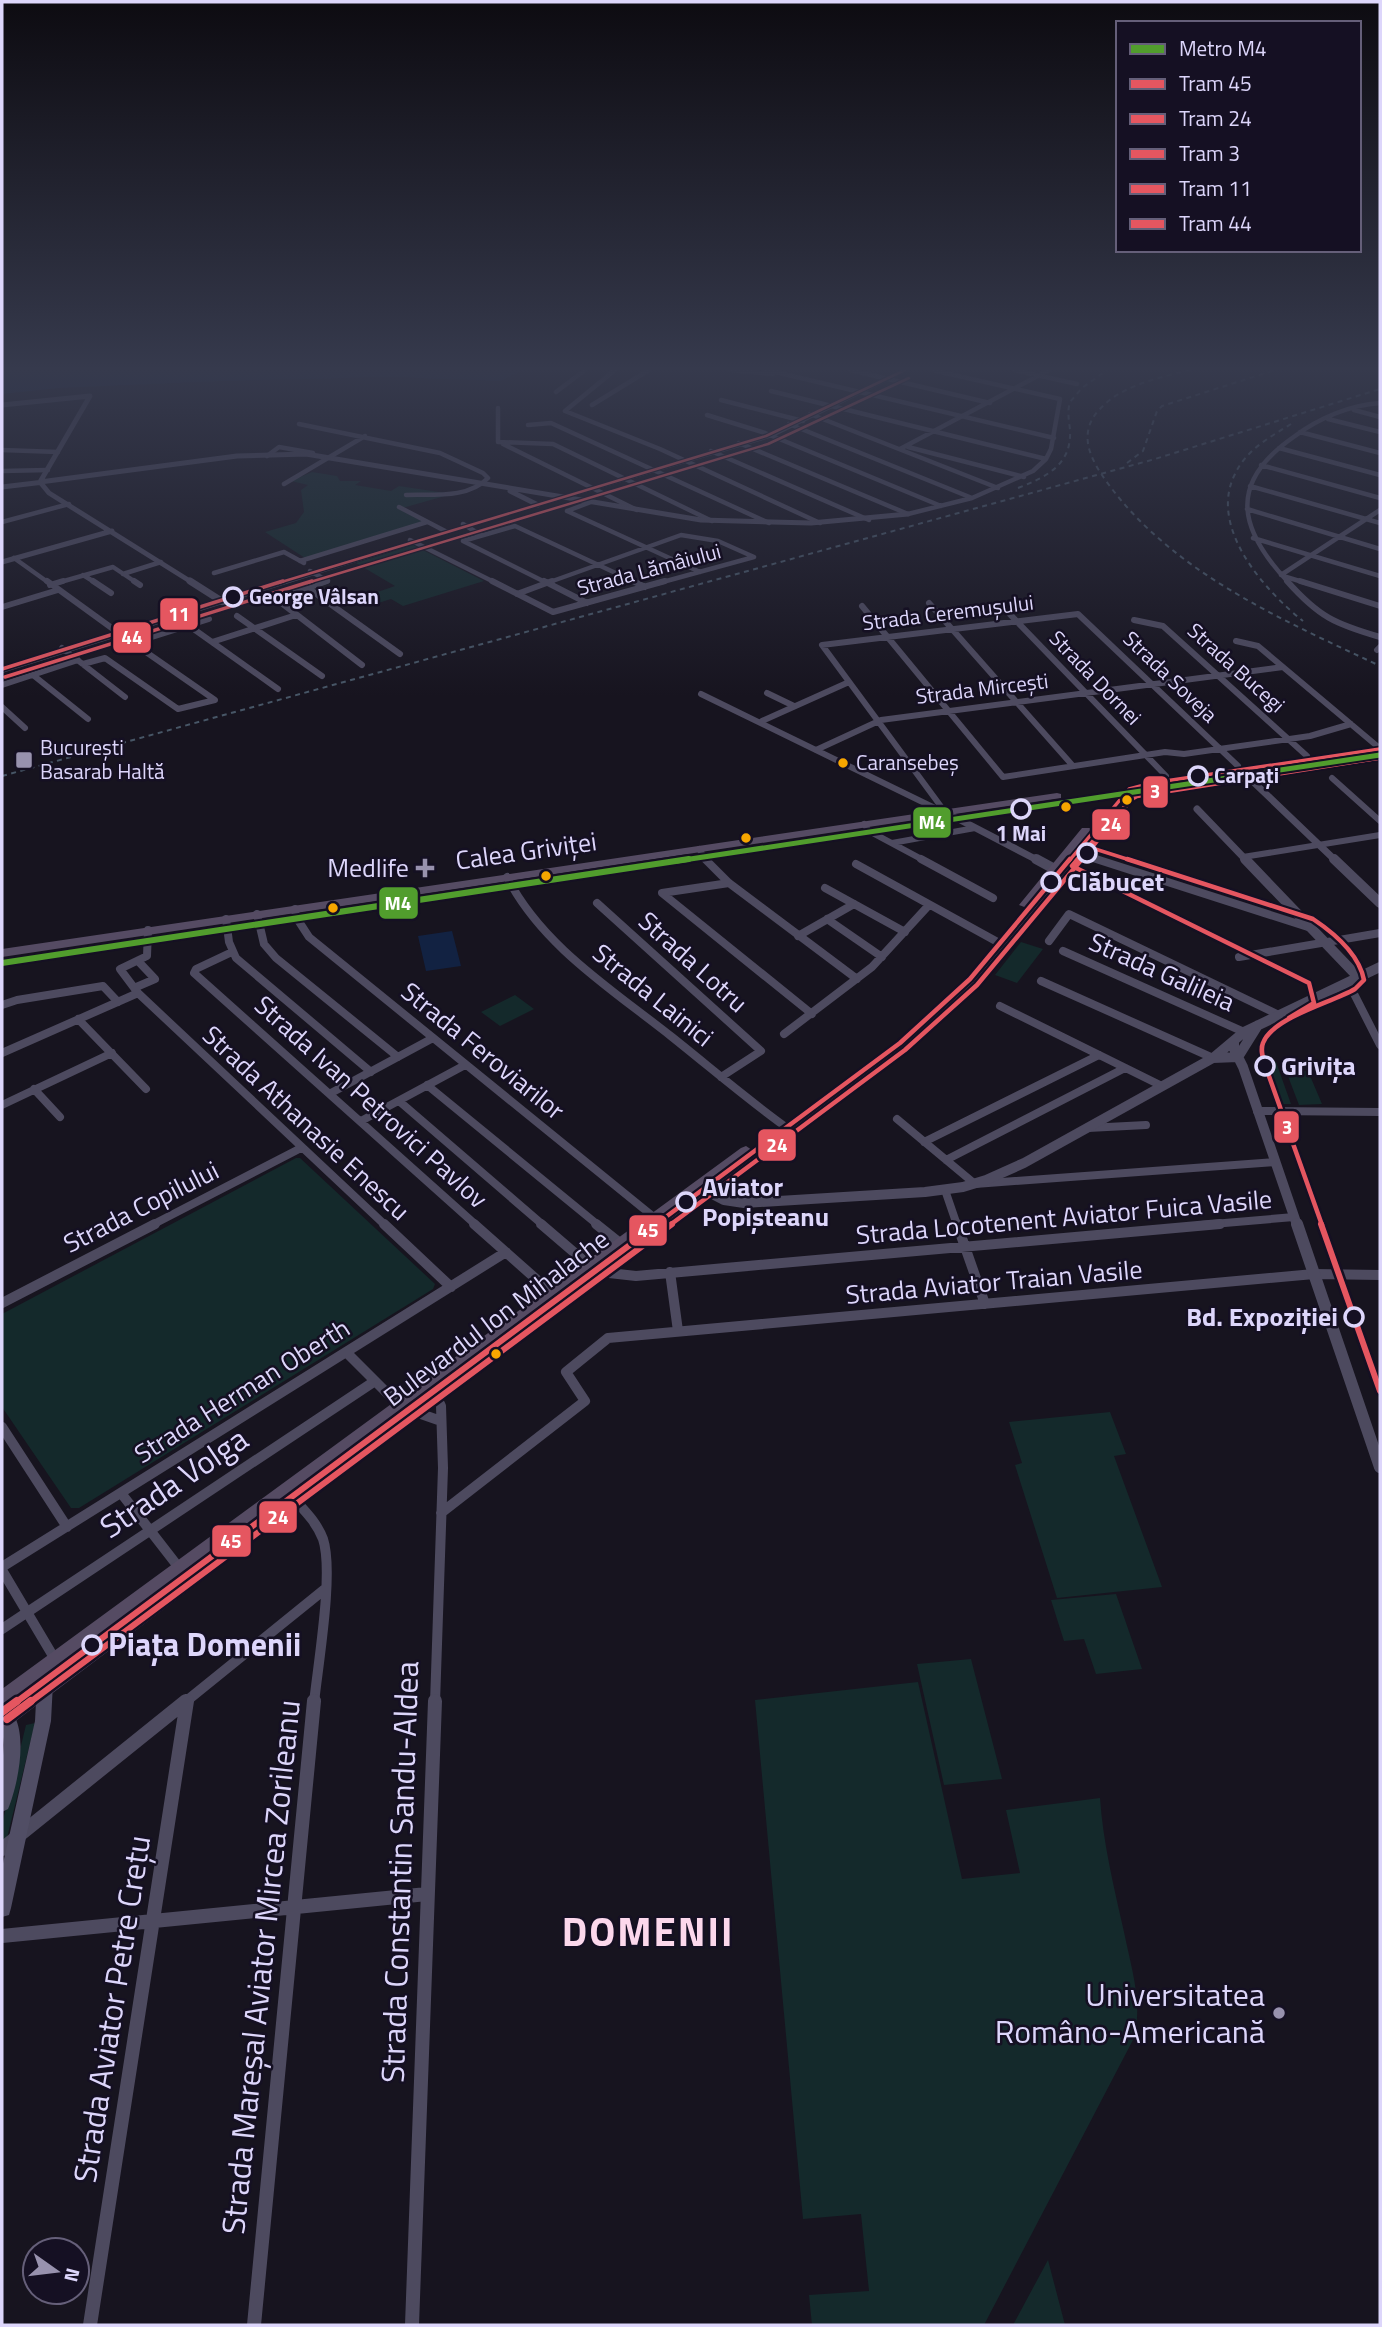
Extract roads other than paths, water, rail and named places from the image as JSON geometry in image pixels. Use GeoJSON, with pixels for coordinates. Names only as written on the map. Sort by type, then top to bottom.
{"type":"FeatureCollection","features":[{"type":"Feature","properties":{"kind":"main road"},"geometry":{"type":"LineString","coordinates":[[2,669],[622,479]]}},
{"type":"Feature","properties":{"kind":"main road"},"geometry":{"type":"LineString","coordinates":[[118,632],[221,601]]}},
{"type":"Feature","properties":{"kind":"main road"},"geometry":{"type":"LineString","coordinates":[[1240,769],[1356,755],[1378,748]]}},
{"type":"Feature","properties":{"kind":"main road","name":"Calea Griviței"},"geometry":{"type":"LineString","coordinates":[[2,953],[1057,796]]}},
{"type":"Feature","properties":{"kind":"main road","name":"Bulevardul Ion Mihalache"},"geometry":{"type":"LineString","coordinates":[[51,1672],[294,1499],[553,1294],[595,1269],[621,1244],[656,1218],[708,1185],[922,1029],[966,987],[1089,834],[1113,812]]}},
{"type":"Feature","properties":{"kind":"main road","name":"Bulevardul Ion Mihalache"},"geometry":{"type":"LineString","coordinates":[[1059,871],[1079,854],[1089,834]]}},
{"type":"Feature","properties":{"kind":"main road","name":"Bulevardul Ion Mihalache"},"geometry":{"type":"LineString","coordinates":[[2,1712],[180,1569],[401,1407],[433,1390],[595,1269],[692,1204],[708,1185]]}},
{"type":"Feature","properties":{"kind":"main road"},"geometry":{"type":"LineString","coordinates":[[2,1908],[43,1721],[51,1672]]}},
{"type":"Feature","properties":{"kind":"main road"},"geometry":{"type":"LineString","coordinates":[[2,1712],[12,1728],[14,1741],[2,1802]]}},
{"type":"Feature","properties":{"kind":"street"},"geometry":{"type":"LineString","coordinates":[[40,482],[42,479]]}},
{"type":"Feature","properties":{"kind":"street"},"geometry":{"type":"LineString","coordinates":[[2,487],[65,479]]}},
{"type":"Feature","properties":{"kind":"street"},"geometry":{"type":"LineString","coordinates":[[284,484],[293,479]]}},
{"type":"Feature","properties":{"kind":"street"},"geometry":{"type":"LineString","coordinates":[[455,479],[712,521],[771,524],[869,520],[908,514],[972,498],[1020,479]]}},
{"type":"Feature","properties":{"kind":"street"},"geometry":{"type":"LineString","coordinates":[[406,495],[452,493],[485,484],[488,479]]}},
{"type":"Feature","properties":{"kind":"street"},"geometry":{"type":"LineString","coordinates":[[575,479],[637,510]]}},
{"type":"Feature","properties":{"kind":"street"},"geometry":{"type":"LineString","coordinates":[[625,479],[712,521]]}},
{"type":"Feature","properties":{"kind":"street"},"geometry":{"type":"LineString","coordinates":[[675,479],[771,524]]}},
{"type":"Feature","properties":{"kind":"street"},"geometry":{"type":"LineString","coordinates":[[724,479],[820,523]]}},
{"type":"Feature","properties":{"kind":"street"},"geometry":{"type":"LineString","coordinates":[[774,479],[869,520]]}},
{"type":"Feature","properties":{"kind":"street"},"geometry":{"type":"LineString","coordinates":[[825,479],[908,514]]}},
{"type":"Feature","properties":{"kind":"street"},"geometry":{"type":"LineString","coordinates":[[875,479],[941,506]]}},
{"type":"Feature","properties":{"kind":"street"},"geometry":{"type":"LineString","coordinates":[[924,479],[972,498]]}},
{"type":"Feature","properties":{"kind":"street"},"geometry":{"type":"LineString","coordinates":[[973,479],[998,488]]}},
{"type":"Feature","properties":{"kind":"street"},"geometry":{"type":"LineString","coordinates":[[1254,479],[1250,485],[1247,509],[1253,538],[1281,575],[1329,620],[1380,638]]}},
{"type":"Feature","properties":{"kind":"street"},"geometry":{"type":"LineString","coordinates":[[1310,479],[1380,498]]}},
{"type":"Feature","properties":{"kind":"street"},"geometry":{"type":"LineString","coordinates":[[40,482],[45,490],[221,601]]}},
{"type":"Feature","properties":{"kind":"street"},"geometry":{"type":"LineString","coordinates":[[1250,485],[1380,523]]}},
{"type":"Feature","properties":{"kind":"street"},"geometry":{"type":"LineString","coordinates":[[509,488],[536,504]]}},
{"type":"Feature","properties":{"kind":"street"},"geometry":{"type":"LineString","coordinates":[[562,496],[582,504]]}},
{"type":"Feature","properties":{"kind":"street"},"geometry":{"type":"LineString","coordinates":[[591,502],[567,511],[700,572]]}},
{"type":"Feature","properties":{"kind":"street"},"geometry":{"type":"LineString","coordinates":[[2,522],[69,504]]}},
{"type":"Feature","properties":{"kind":"street"},"geometry":{"type":"LineString","coordinates":[[399,507],[445,531]]}},
{"type":"Feature","properties":{"kind":"street"},"geometry":{"type":"LineString","coordinates":[[1247,509],[1380,549]]}},
{"type":"Feature","properties":{"kind":"street"},"geometry":{"type":"LineString","coordinates":[[1281,575],[1380,510]]}},
{"type":"Feature","properties":{"kind":"street"},"geometry":{"type":"LineString","coordinates":[[300,561],[427,522]]}},
{"type":"Feature","properties":{"kind":"street"},"geometry":{"type":"LineString","coordinates":[[465,525],[481,535]]}},
{"type":"Feature","properties":{"kind":"street"},"geometry":{"type":"LineString","coordinates":[[587,603],[463,541],[515,526],[646,587]]}},
{"type":"Feature","properties":{"kind":"street"},"geometry":{"type":"LineString","coordinates":[[2,562],[112,531]]}},
{"type":"Feature","properties":{"kind":"street","name":"Strada Lămâiului"},"geometry":{"type":"LineString","coordinates":[[517,594],[553,612],[754,557],[718,541],[683,535],[646,547]]}},
{"type":"Feature","properties":{"kind":"street"},"geometry":{"type":"LineString","coordinates":[[1253,538],[1380,576]]}},
{"type":"Feature","properties":{"kind":"street"},"geometry":{"type":"LineString","coordinates":[[412,541],[517,594],[646,547]]}},
{"type":"Feature","properties":{"kind":"street"},"geometry":{"type":"LineString","coordinates":[[214,573],[284,552],[300,561],[328,581],[275,598],[362,665]]}},
{"type":"Feature","properties":{"kind":"street"},"geometry":{"type":"LineString","coordinates":[[14,558],[118,632]]}},
{"type":"Feature","properties":{"kind":"street"},"geometry":{"type":"LineString","coordinates":[[123,574],[162,562]]}},
{"type":"Feature","properties":{"kind":"street"},"geometry":{"type":"LineString","coordinates":[[50,585],[113,567],[140,585]]}},
{"type":"Feature","properties":{"kind":"street"},"geometry":{"type":"LineString","coordinates":[[83,575],[111,593]]}},
{"type":"Feature","properties":{"kind":"street"},"geometry":{"type":"LineString","coordinates":[[1281,575],[1380,606]]}},
{"type":"Feature","properties":{"kind":"street"},"geometry":{"type":"LineString","coordinates":[[308,587],[400,654]]}},
{"type":"Feature","properties":{"kind":"street"},"geometry":{"type":"LineString","coordinates":[[2,607],[58,590]]}},
{"type":"Feature","properties":{"kind":"street"},"geometry":{"type":"LineString","coordinates":[[929,603],[1073,766]]}},
{"type":"Feature","properties":{"kind":"street","name":"Strada Dornei"},"geometry":{"type":"LineString","coordinates":[[1000,604],[1166,776]]}},
{"type":"Feature","properties":{"kind":"street"},"geometry":{"type":"LineString","coordinates":[[862,606],[1003,777],[1165,752],[1184,754],[1288,739],[1325,733],[1334,726],[1350,724]]}},
{"type":"Feature","properties":{"kind":"street"},"geometry":{"type":"LineString","coordinates":[[2,685],[81,662],[105,658],[178,709],[215,700],[134,643],[209,618],[197,610]]}},
{"type":"Feature","properties":{"kind":"street","name":"Strada Ceremușului"},"geometry":{"type":"LineString","coordinates":[[849,682],[822,645],[1078,614]]}},
{"type":"Feature","properties":{"kind":"street","name":"Strada Soveja"},"geometry":{"type":"LineString","coordinates":[[1078,614],[1380,903]]}},
{"type":"Feature","properties":{"kind":"street"},"geometry":{"type":"LineString","coordinates":[[212,642],[296,615]]}},
{"type":"Feature","properties":{"kind":"street"},"geometry":{"type":"LineString","coordinates":[[237,616],[322,676]]}},
{"type":"Feature","properties":{"kind":"street","name":"Strada Bucegi"},"geometry":{"type":"LineString","coordinates":[[1134,620],[1163,626],[1307,756]]}},
{"type":"Feature","properties":{"kind":"street"},"geometry":{"type":"LineString","coordinates":[[188,625],[278,689]]}},
{"type":"Feature","properties":{"kind":"street"},"geometry":{"type":"LineString","coordinates":[[1236,641],[1258,646],[1378,748]]}},
{"type":"Feature","properties":{"kind":"street"},"geometry":{"type":"LineString","coordinates":[[64,649],[125,697]]}},
{"type":"Feature","properties":{"kind":"street","name":"Strada Mircești"},"geometry":{"type":"LineString","coordinates":[[816,750],[877,720],[1283,667]]}},
{"type":"Feature","properties":{"kind":"street"},"geometry":{"type":"LineString","coordinates":[[33,675],[88,719]]}},
{"type":"Feature","properties":{"kind":"street"},"geometry":{"type":"LineString","coordinates":[[762,722],[849,682],[945,813]]}},
{"type":"Feature","properties":{"kind":"street"},"geometry":{"type":"LineString","coordinates":[[766,693],[794,706]]}},
{"type":"Feature","properties":{"kind":"street"},"geometry":{"type":"LineString","coordinates":[[701,694],[1059,871]]}},
{"type":"Feature","properties":{"kind":"street"},"geometry":{"type":"LineString","coordinates":[[2,707],[25,728]]}},
{"type":"Feature","properties":{"kind":"street"},"geometry":{"type":"LineString","coordinates":[[1332,778],[1380,821]]}},
{"type":"Feature","properties":{"kind":"street"},"geometry":{"type":"LineString","coordinates":[[1197,808],[1359,977]]}},
{"type":"Feature","properties":{"kind":"street"},"geometry":{"type":"LineString","coordinates":[[864,824],[869,831],[993,898]]}},
{"type":"Feature","properties":{"kind":"street"},"geometry":{"type":"LineString","coordinates":[[892,844],[975,828]]}},
{"type":"Feature","properties":{"kind":"street"},"geometry":{"type":"LineString","coordinates":[[1243,857],[1380,835]]}},
{"type":"Feature","properties":{"kind":"street"},"geometry":{"type":"LineString","coordinates":[[699,849],[709,865],[729,883],[857,979]]}},
{"type":"Feature","properties":{"kind":"street"},"geometry":{"type":"LineString","coordinates":[[1079,854],[1312,928]]}},
{"type":"Feature","properties":{"kind":"street"},"geometry":{"type":"LineString","coordinates":[[856,864],[999,943]]}},
{"type":"Feature","properties":{"kind":"street","name":"Strada Lainici"},"geometry":{"type":"LineString","coordinates":[[507,877],[510,887],[526,908],[561,947],[786,1127]]}},
{"type":"Feature","properties":{"kind":"street"},"geometry":{"type":"LineString","coordinates":[[729,883],[662,893],[812,1014]]}},
{"type":"Feature","properties":{"kind":"street"},"geometry":{"type":"LineString","coordinates":[[825,888],[905,932]]}},
{"type":"Feature","properties":{"kind":"street","name":"Strada Lotru"},"geometry":{"type":"LineString","coordinates":[[597,903],[761,1051],[721,1077]]}},
{"type":"Feature","properties":{"kind":"street"},"geometry":{"type":"LineString","coordinates":[[798,936],[854,904]]}},
{"type":"Feature","properties":{"kind":"street"},"geometry":{"type":"LineString","coordinates":[[784,1034],[882,957],[929,905]]}},
{"type":"Feature","properties":{"kind":"street","name":"Strada Feroviarilor"},"geometry":{"type":"LineString","coordinates":[[295,909],[306,934],[656,1218]]}},
{"type":"Feature","properties":{"kind":"street"},"geometry":{"type":"LineString","coordinates":[[257,914],[264,944],[276,958],[398,1057]]}},
{"type":"Feature","properties":{"kind":"street"},"geometry":{"type":"LineString","coordinates":[[1049,941],[1069,914],[1279,1015]]}},
{"type":"Feature","properties":{"kind":"street"},"geometry":{"type":"LineString","coordinates":[[226,919],[232,953],[371,1072]]}},
{"type":"Feature","properties":{"kind":"street"},"geometry":{"type":"LineString","coordinates":[[827,919],[882,957]]}},
{"type":"Feature","properties":{"kind":"street"},"geometry":{"type":"LineString","coordinates":[[136,991],[120,969],[139,962],[148,954],[148,930]]}},
{"type":"Feature","properties":{"kind":"street"},"geometry":{"type":"LineString","coordinates":[[1239,957],[1380,933]]}},
{"type":"Feature","properties":{"kind":"street","name":"Strada Galileia"},"geometry":{"type":"LineString","coordinates":[[1063,951],[1244,1032]]}},
{"type":"Feature","properties":{"kind":"street","name":"Strada Ivan Petrovici Pavlov"},"geometry":{"type":"LineString","coordinates":[[232,953],[196,968],[194,973],[553,1294]]}},
{"type":"Feature","properties":{"kind":"street"},"geometry":{"type":"LineString","coordinates":[[2,1054],[118,1002],[155,979],[139,962]]}},
{"type":"Feature","properties":{"kind":"street"},"geometry":{"type":"LineString","coordinates":[[975,1184],[1011,1170],[1217,1055],[1244,1032],[1380,967]]}},
{"type":"Feature","properties":{"kind":"street"},"geometry":{"type":"LineString","coordinates":[[1041,981],[1217,1055],[1238,1057]]}},
{"type":"Feature","properties":{"kind":"street"},"geometry":{"type":"LineString","coordinates":[[1348,982],[1380,1045]]}},
{"type":"Feature","properties":{"kind":"street"},"geometry":{"type":"LineString","coordinates":[[2,1006],[11,1002],[103,986],[118,1002]]}},
{"type":"Feature","properties":{"kind":"street","name":"Strada Athanasie Enescu"},"geometry":{"type":"LineString","coordinates":[[136,991],[451,1287]]}},
{"type":"Feature","properties":{"kind":"street"},"geometry":{"type":"LineString","coordinates":[[1000,1006],[1162,1086]]}},
{"type":"Feature","properties":{"kind":"street"},"geometry":{"type":"LineString","coordinates":[[78,1019],[146,1089]]}},
{"type":"Feature","properties":{"kind":"street"},"geometry":{"type":"LineString","coordinates":[[1238,1057],[1258,1025]]}},
{"type":"Feature","properties":{"kind":"street"},"geometry":{"type":"LineString","coordinates":[[331,1093],[433,1038]]}},
{"type":"Feature","properties":{"kind":"street"},"geometry":{"type":"LineString","coordinates":[[1234,1041],[1380,1467]]}},
{"type":"Feature","properties":{"kind":"street"},"geometry":{"type":"LineString","coordinates":[[2,1105],[112,1053]]}},
{"type":"Feature","properties":{"kind":"street"},"geometry":{"type":"LineString","coordinates":[[924,1142],[1100,1055]]}},
{"type":"Feature","properties":{"kind":"street"},"geometry":{"type":"LineString","coordinates":[[361,1121],[466,1065]]}},
{"type":"Feature","properties":{"kind":"street"},"geometry":{"type":"LineString","coordinates":[[946,1160],[1125,1068]]}},
{"type":"Feature","properties":{"kind":"street"},"geometry":{"type":"LineString","coordinates":[[427,1086],[621,1244]]}},
{"type":"Feature","properties":{"kind":"street"},"geometry":{"type":"LineString","coordinates":[[34,1089],[60,1116]]}},
{"type":"Feature","properties":{"kind":"street"},"geometry":{"type":"LineString","coordinates":[[399,1101],[595,1269]]}},
{"type":"Feature","properties":{"kind":"street"},"geometry":{"type":"LineString","coordinates":[[1257,1111],[1380,1112]]}},
{"type":"Feature","properties":{"kind":"street"},"geometry":{"type":"LineString","coordinates":[[897,1119],[975,1184]]}},
{"type":"Feature","properties":{"kind":"street"},"geometry":{"type":"LineString","coordinates":[[1087,1128],[1146,1125]]}},
{"type":"Feature","properties":{"kind":"street","name":"Strada Copilului"},"geometry":{"type":"LineString","coordinates":[[2,1303],[301,1148]]}},
{"type":"Feature","properties":{"kind":"street"},"geometry":{"type":"LineString","coordinates":[[692,1204],[945,1190],[975,1184],[1275,1162]]}},
{"type":"Feature","properties":{"kind":"street"},"geometry":{"type":"LineString","coordinates":[[708,1185],[731,1202]]}},
{"type":"Feature","properties":{"kind":"street"},"geometry":{"type":"LineString","coordinates":[[708,1185],[744,1203]]}},
{"type":"Feature","properties":{"kind":"street"},"geometry":{"type":"LineString","coordinates":[[945,1190],[985,1304]]}},
{"type":"Feature","properties":{"kind":"street","name":"Strada Locotenent Aviator Fuica Vasile"},"geometry":{"type":"LineString","coordinates":[[595,1269],[636,1276],[1294,1217]]}},
{"type":"Feature","properties":{"kind":"street","name":"Strada Herman Oberth"},"geometry":{"type":"LineString","coordinates":[[2,1569],[506,1252]]}},
{"type":"Feature","properties":{"kind":"street"},"geometry":{"type":"LineString","coordinates":[[670,1272],[678,1331]]}},
{"type":"Feature","properties":{"kind":"street","name":"Strada Aviator Traian Vasile"},"geometry":{"type":"LineString","coordinates":[[441,1513],[586,1401],[566,1372],[606,1339],[1314,1274],[1380,1275]]}},
{"type":"Feature","properties":{"kind":"street"},"geometry":{"type":"LineString","coordinates":[[346,1353],[401,1407]]}},
{"type":"Feature","properties":{"kind":"street","name":"Strada Volga"},"geometry":{"type":"LineString","coordinates":[[2,1629],[375,1381]]}},
{"type":"Feature","properties":{"kind":"street","name":"Strada Constantin Sandu-Aldea"},"geometry":{"type":"LineString","coordinates":[[412,2325],[441,1513],[441,1421],[433,1390]]}},
{"type":"Feature","properties":{"kind":"street"},"geometry":{"type":"LineString","coordinates":[[421,1415],[441,1421]]}},
{"type":"Feature","properties":{"kind":"street"},"geometry":{"type":"LineString","coordinates":[[2,1427],[67,1527]]}},
{"type":"Feature","properties":{"kind":"street"},"geometry":{"type":"LineString","coordinates":[[121,1493],[180,1569]]}},
{"type":"Feature","properties":{"kind":"street","name":"Strada Mareșal Aviator Mircea Zorileanu"},"geometry":{"type":"LineString","coordinates":[[254,2325],[327,1550],[318,1525],[294,1499]]}},
{"type":"Feature","properties":{"kind":"street"},"geometry":{"type":"LineString","coordinates":[[2,1569],[27,1612],[51,1672]]}},
{"type":"Feature","properties":{"kind":"street"},"geometry":{"type":"LineString","coordinates":[[2,1849],[325,1589]]}},
{"type":"Feature","properties":{"kind":"street","name":"Strada Aviator Petre Crețu"},"geometry":{"type":"LineString","coordinates":[[90,2325],[155,1921],[187,1701]]}},
{"type":"Feature","properties":{"kind":"street"},"geometry":{"type":"LineString","coordinates":[[2,1936],[427,1894]]}},
{"type":"Feature","properties":{"kind":"water"},"geometry":{"type":"Polygon","coordinates":[[[452,931],[461,966],[426,971],[418,936],[452,931]]]}},
{"type":"Feature","properties":{"kind":"railway"},"geometry":{"type":"LineString","coordinates":[[1018,488],[1039,479]]}},
{"type":"Feature","properties":{"kind":"railway"},"geometry":{"type":"LineString","coordinates":[[2,776],[1084,479]]}},
{"type":"Feature","properties":{"kind":"railway"},"geometry":{"type":"LineString","coordinates":[[1105,479],[1136,516],[1198,569],[1269,612],[1380,666]]}},
{"type":"Feature","properties":{"kind":"railway"},"geometry":{"type":"LineString","coordinates":[[1234,479],[1229,494],[1229,515],[1234,536],[1257,575],[1303,621]]}},
{"type":"Feature","properties":{"kind":"metro line","name":"M4"},"geometry":{"type":"LineString","coordinates":[[2,963],[1380,755]]}},
{"type":"Feature","properties":{"kind":"tram line","name":"11"},"geometry":{"type":"LineString","coordinates":[[2,669],[622,479]]}},
{"type":"Feature","properties":{"kind":"tram line","name":"44"},"geometry":{"type":"LineString","coordinates":[[5,677],[651,479]]}},
{"type":"Feature","properties":{"kind":"tram line","name":"45"},"geometry":{"type":"LineString","coordinates":[[2,1712],[900,1043],[970,979],[1129,789],[1152,783],[1380,749]]}},
{"type":"Feature","properties":{"kind":"tram line","name":"24"},"geometry":{"type":"LineString","coordinates":[[7,1719],[905,1050],[977,985],[1134,797],[1380,758]]}},
{"type":"Feature","properties":{"kind":"tram line","name":"3"},"geometry":{"type":"LineString","coordinates":[[1380,758],[1140,794],[1127,803],[1092,848],[1313,919],[1337,937],[1363,972],[1364,980],[1355,989],[1279,1025],[1268,1033],[1261,1049],[1380,1391]]}},
{"type":"Feature","properties":{"kind":"tram line","name":"3"},"geometry":{"type":"LineString","coordinates":[[1098,835],[1072,866],[1309,983],[1314,1003],[1289,1018]]}},
{"type":"Feature","properties":{"kind":"place","name":"George Vâlsan"},"geometry":{"type":"Point","coordinates":[233,597]}},
{"type":"Feature","properties":{"kind":"place","name":"București Basarab Haltă"},"geometry":{"type":"Point","coordinates":[24,760]}},
{"type":"Feature","properties":{"kind":"place","name":"Caransebeș"},"geometry":{"type":"Point","coordinates":[843,763]}},
{"type":"Feature","properties":{"kind":"place","name":"Carpați"},"geometry":{"type":"Point","coordinates":[1198,776]}},
{"type":"Feature","properties":{"kind":"place","name":"1 Mai"},"geometry":{"type":"Point","coordinates":[1021,809]}},
{"type":"Feature","properties":{"kind":"place","name":"Medlife"},"geometry":{"type":"Point","coordinates":[425,868]}},
{"type":"Feature","properties":{"kind":"place","name":"Clăbucet"},"geometry":{"type":"Point","coordinates":[1051,882]}},
{"type":"Feature","properties":{"kind":"place","name":"Grivița"},"geometry":{"type":"Point","coordinates":[1265,1066]}},
{"type":"Feature","properties":{"kind":"place","name":"Aviator Popișteanu"},"geometry":{"type":"Point","coordinates":[686,1202]}},
{"type":"Feature","properties":{"kind":"place","name":"Bd. Expoziției"},"geometry":{"type":"Point","coordinates":[1354,1317]}},
{"type":"Feature","properties":{"kind":"place","name":"Piața Domenii"},"geometry":{"type":"Point","coordinates":[92,1645]}},
{"type":"Feature","properties":{"kind":"place","name":"Universitatea Româno-Americană"},"geometry":{"type":"Point","coordinates":[1279,2013]}},
{"type":"Feature","properties":{"kind":"district","name":"DOMENII"},"geometry":{"type":"Point","coordinates":[648,1932]}}]}
